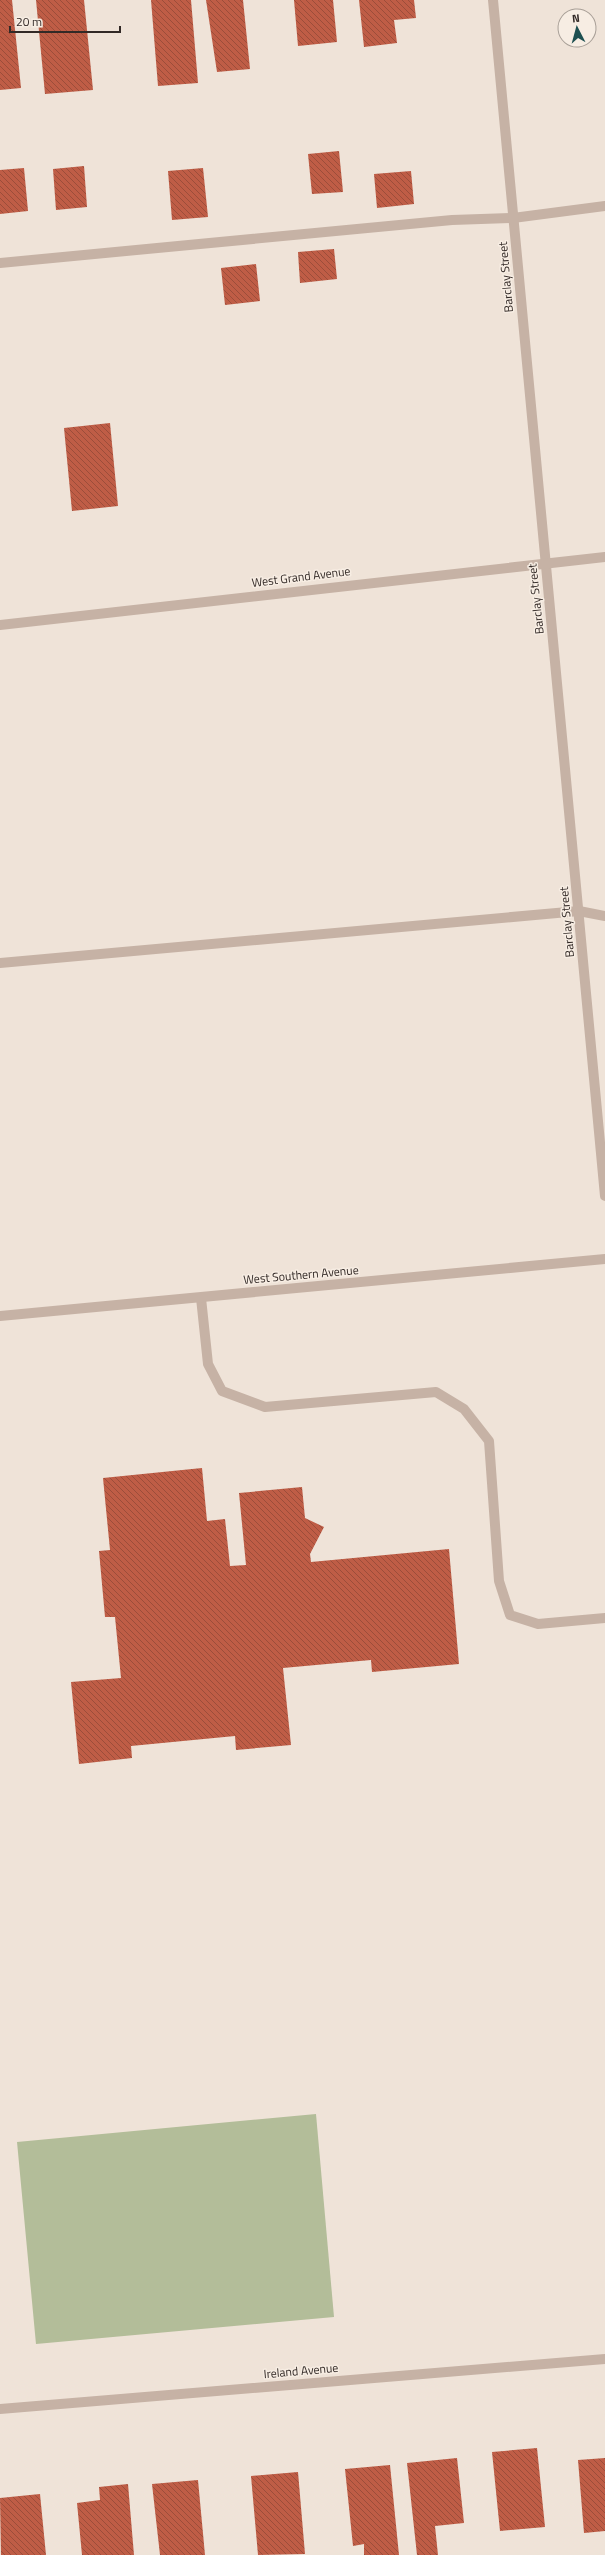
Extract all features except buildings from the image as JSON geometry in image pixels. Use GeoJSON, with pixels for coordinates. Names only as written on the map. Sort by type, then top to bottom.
{"type":"FeatureCollection","features":[{"type":"Feature","properties":{"kind":"street","name":"Barclay Street"},"geometry":{"type":"LineString","coordinates":[[493,0],[605,1196]]}},
{"type":"Feature","properties":{"kind":"street"},"geometry":{"type":"LineString","coordinates":[[0,263],[452,220],[513,218],[605,206]]}},
{"type":"Feature","properties":{"kind":"street","name":"West Grand Avenue"},"geometry":{"type":"LineString","coordinates":[[0,625],[545,562],[605,558]]}},
{"type":"Feature","properties":{"kind":"street"},"geometry":{"type":"LineString","coordinates":[[0,963],[579,912],[605,916]]}},
{"type":"Feature","properties":{"kind":"street","name":"West Southern Avenue"},"geometry":{"type":"LineString","coordinates":[[0,1316],[605,1260]]}},
{"type":"Feature","properties":{"kind":"street"},"geometry":{"type":"LineString","coordinates":[[201,1298],[208,1364],[222,1391],[265,1407],[436,1392],[464,1409],[488,1441],[499,1581],[510,1615],[538,1624],[605,1618]]}},
{"type":"Feature","properties":{"kind":"street","name":"Ireland Avenue"},"geometry":{"type":"LineString","coordinates":[[0,2409],[605,2359]]}},
{"type":"Feature","properties":{"kind":"green space"},"geometry":{"type":"Polygon","coordinates":[[[316,2114],[334,2317],[36,2344],[17,2142],[316,2114]]]}}]}
